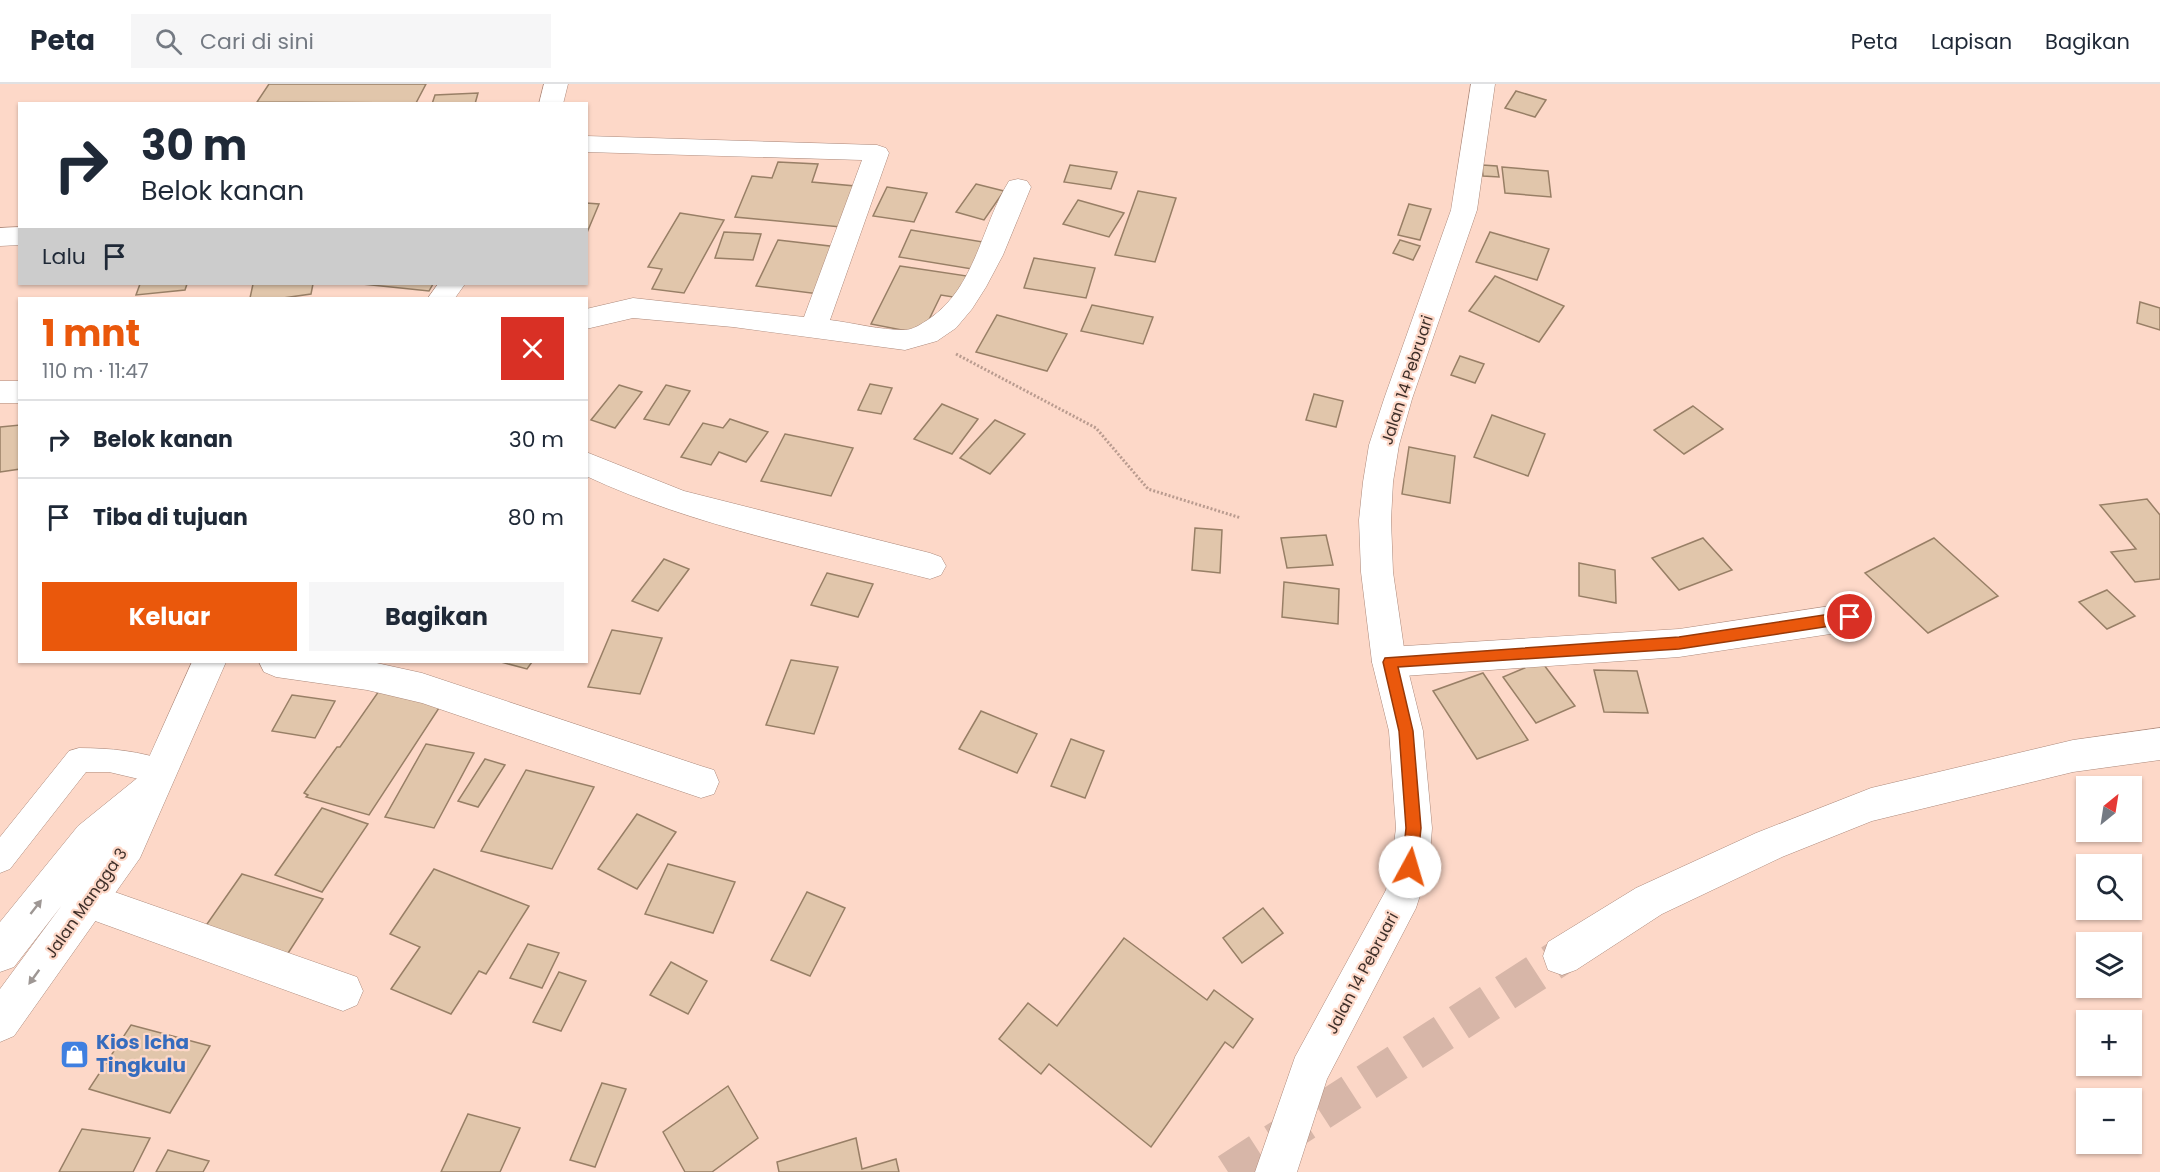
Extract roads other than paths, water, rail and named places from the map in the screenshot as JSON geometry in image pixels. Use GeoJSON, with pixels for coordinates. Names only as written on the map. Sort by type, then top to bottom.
{"type":"FeatureCollection","features":[{"type":"Feature","properties":{"kind":"main road"},"geometry":{"type":"LineString","coordinates":[[552,102],[556,84]]}},
{"type":"Feature","properties":{"kind":"main road","name":"Jalan 14 Pebruari"},"geometry":{"type":"LineString","coordinates":[[1279,1163],[1309,1071],[1403,895],[1410,867],[1414,828],[1406,731],[1389,662],[1377,572],[1375,520],[1378,482],[1384,445],[1398,399],[1464,210],[1483,84]]}},
{"type":"Feature","properties":{"kind":"main road"},"geometry":{"type":"LineString","coordinates":[[588,144],[877,153],[814,327]]}},
{"type":"Feature","properties":{"kind":"main road"},"geometry":{"type":"LineString","coordinates":[[588,321],[633,308],[814,327],[905,340],[924,337],[947,320],[980,276],[1018,187]]}},
{"type":"Feature","properties":{"kind":"main road"},"geometry":{"type":"LineString","coordinates":[[0,237],[18,236]]}},
{"type":"Feature","properties":{"kind":"main road"},"geometry":{"type":"LineString","coordinates":[[0,392],[18,392]]}},
{"type":"Feature","properties":{"kind":"main road"},"geometry":{"type":"LineString","coordinates":[[588,464],[645,490],[683,504],[930,566]]}},
{"type":"Feature","properties":{"kind":"main road"},"geometry":{"type":"LineString","coordinates":[[1389,662],[1679,643],[1850,617]]}},
{"type":"Feature","properties":{"kind":"main road"},"geometry":{"type":"LineString","coordinates":[[156,778],[209,663]]}},
{"type":"Feature","properties":{"kind":"main road"},"geometry":{"type":"LineString","coordinates":[[283,663],[367,675],[422,688],[701,782]]}},
{"type":"Feature","properties":{"kind":"main road"},"geometry":{"type":"LineString","coordinates":[[1562,956],[1649,900],[1769,844],[1871,805],[2073,756],[2160,744]]}},
{"type":"Feature","properties":{"kind":"main road","name":"Jalan Mangga 3"},"geometry":{"type":"LineString","coordinates":[[0,1022],[127,846],[156,778]]}},
{"type":"Feature","properties":{"kind":"main road","name":"Jalan Mangga 3"},"geometry":{"type":"LineString","coordinates":[[0,952],[91,837],[156,778]]}},
{"type":"Feature","properties":{"kind":"main road"},"geometry":{"type":"LineString","coordinates":[[89,901],[343,992]]}},
{"type":"Feature","properties":{"kind":"lane"},"geometry":{"type":"LineString","coordinates":[[0,859],[79,760],[109,760],[156,778]]}},
{"type":"Feature","properties":{"kind":"tunnel"},"geometry":{"type":"LineString","coordinates":[[1228,1172],[1562,956]]}},
{"type":"Feature","properties":{"kind":"place","name":"Kios Icha Tingkulu"},"geometry":{"type":"Point","coordinates":[75,1054]}}]}
